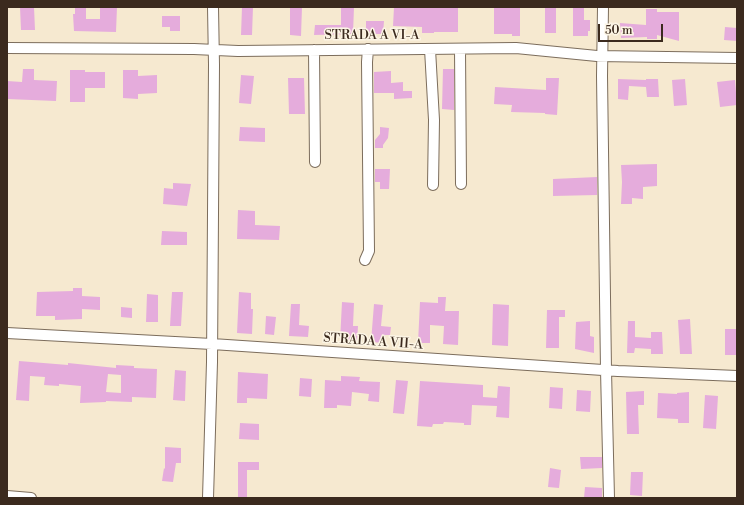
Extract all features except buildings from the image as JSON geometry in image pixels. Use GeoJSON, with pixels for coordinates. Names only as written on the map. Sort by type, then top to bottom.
{"type":"FeatureCollection","features":[{"type":"Feature","properties":{"kind":"street"},"geometry":{"type":"LineString","coordinates":[[208,498],[212,344],[213,7]]}},
{"type":"Feature","properties":{"kind":"street"},"geometry":{"type":"LineString","coordinates":[[603,7],[606,370],[609,498]]}},
{"type":"Feature","properties":{"kind":"street","name":"STRADA A VI-A"},"geometry":{"type":"LineString","coordinates":[[7,48],[194,48],[213,50],[516,48],[603,56],[737,58]]}},
{"type":"Feature","properties":{"kind":"street"},"geometry":{"type":"LineString","coordinates":[[430,48],[434,120],[433,185]]}},
{"type":"Feature","properties":{"kind":"street"},"geometry":{"type":"LineString","coordinates":[[460,48],[461,184]]}},
{"type":"Feature","properties":{"kind":"street"},"geometry":{"type":"LineString","coordinates":[[365,260],[369,251],[368,49]]}},
{"type":"Feature","properties":{"kind":"street"},"geometry":{"type":"LineString","coordinates":[[314,50],[315,162]]}},
{"type":"Feature","properties":{"kind":"street","name":"STRADA A VII-A"},"geometry":{"type":"LineString","coordinates":[[7,333],[212,344],[606,370],[737,376]]}},
{"type":"Feature","properties":{"kind":"street"},"geometry":{"type":"LineString","coordinates":[[7,496],[31,498]]}}]}
